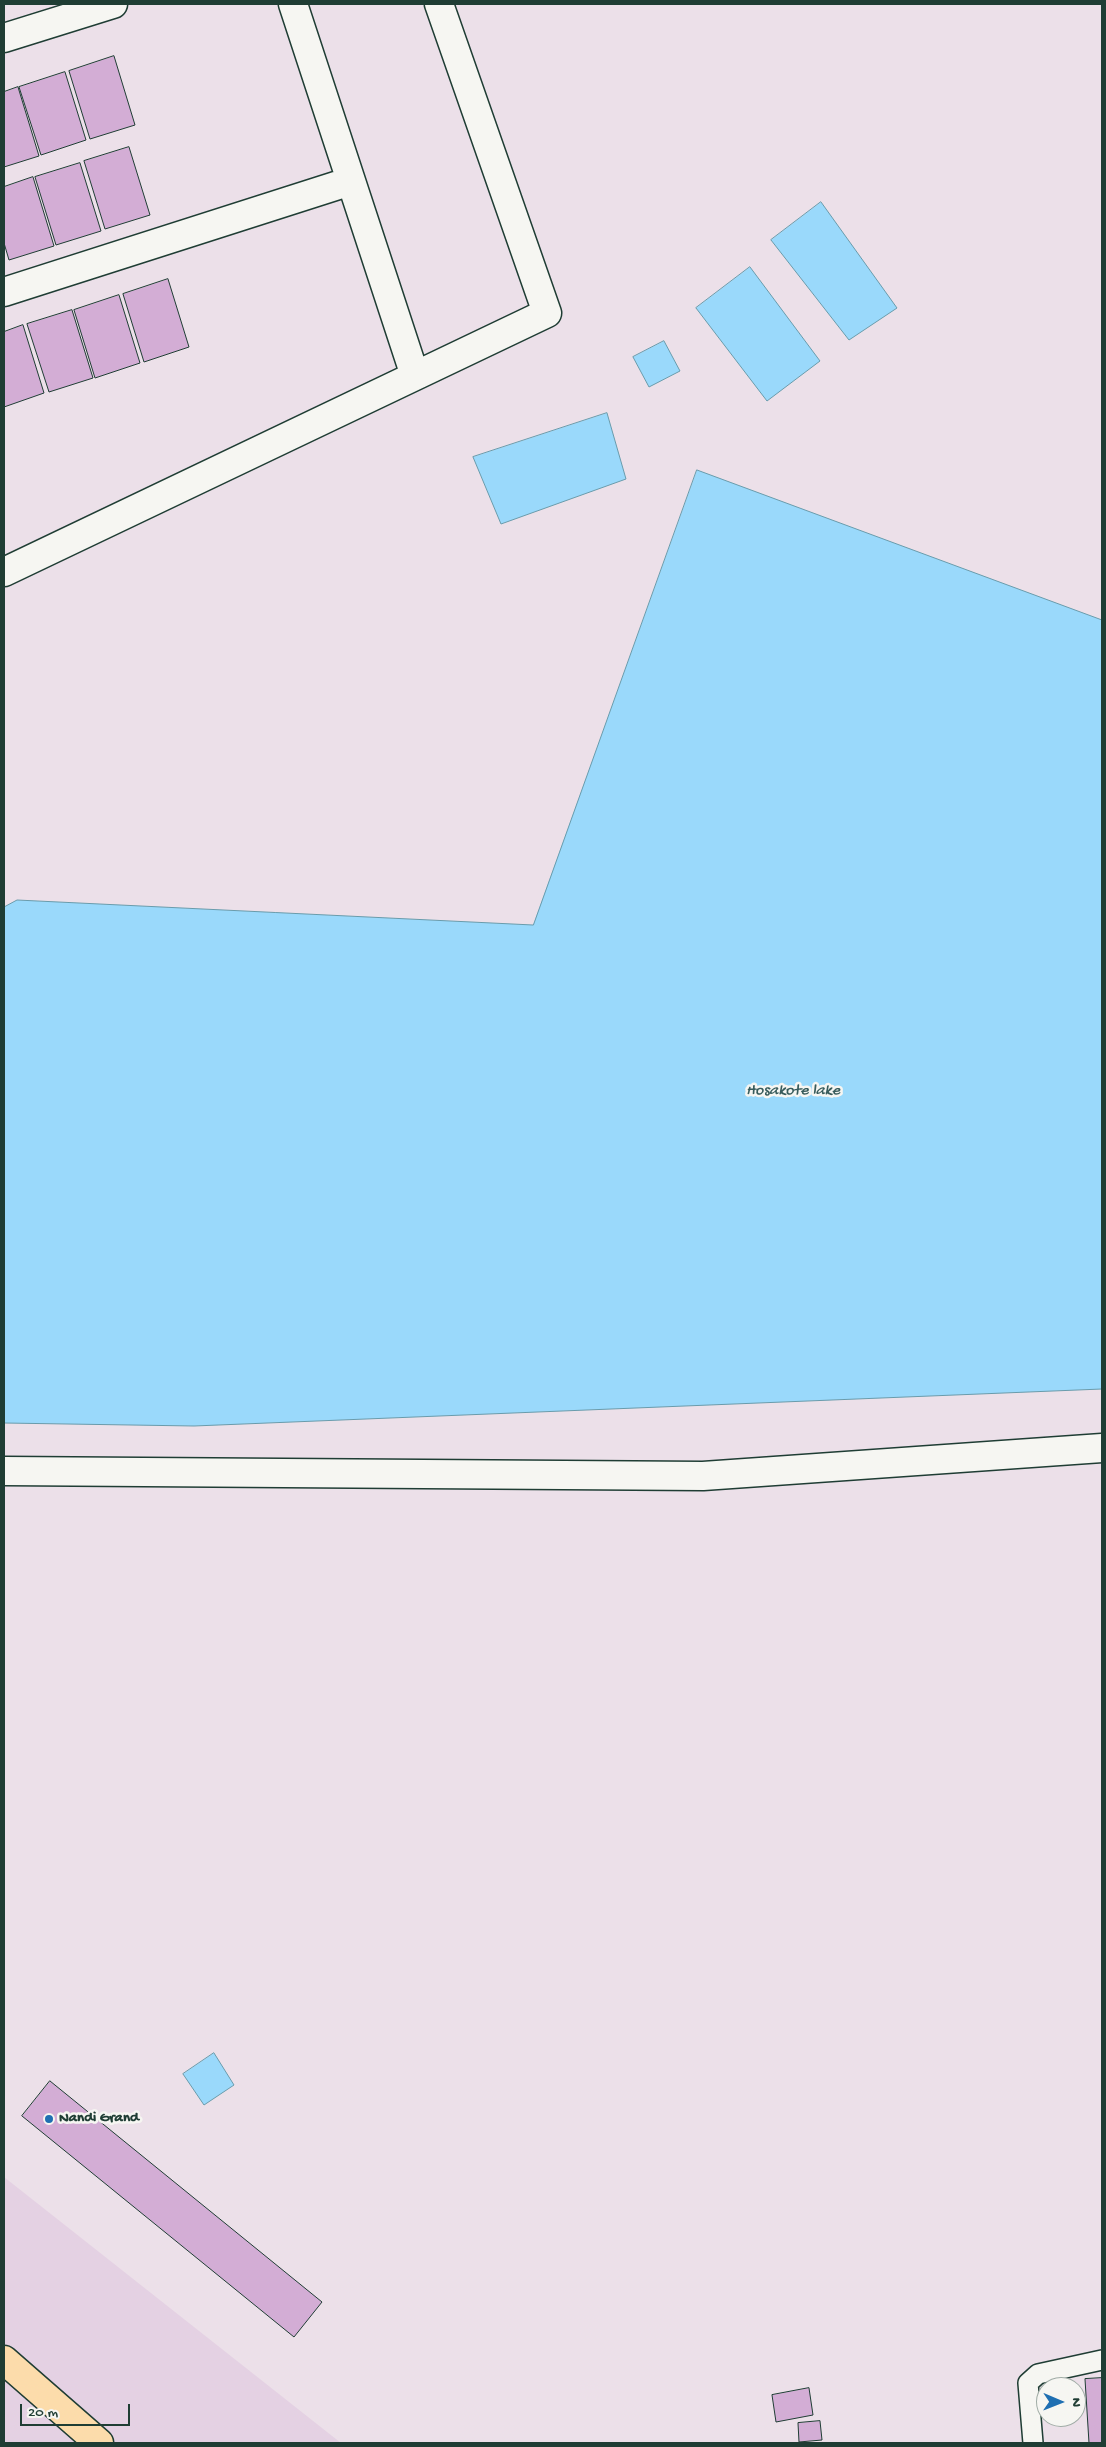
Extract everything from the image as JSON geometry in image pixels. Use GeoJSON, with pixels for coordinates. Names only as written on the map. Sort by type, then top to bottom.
{"type":"FeatureCollection","features":[{"type":"Feature","properties":{"kind":"highway"},"geometry":{"type":"LineString","coordinates":[[4,2360],[99,2443]]}},
{"type":"Feature","properties":{"kind":"street"},"geometry":{"type":"LineString","coordinates":[[4,38],[113,4]]}},
{"type":"Feature","properties":{"kind":"street"},"geometry":{"type":"LineString","coordinates":[[293,4],[415,376]]}},
{"type":"Feature","properties":{"kind":"street"},"geometry":{"type":"LineString","coordinates":[[4,572],[547,313],[439,4]]}},
{"type":"Feature","properties":{"kind":"street"},"geometry":{"type":"LineString","coordinates":[[4,292],[351,181]]}},
{"type":"Feature","properties":{"kind":"street"},"geometry":{"type":"LineString","coordinates":[[4,1471],[703,1476],[1102,1448]]}},
{"type":"Feature","properties":{"kind":"lane"},"geometry":{"type":"LineString","coordinates":[[1033,2443],[1028,2383],[1038,2374],[1102,2360]]}},
{"type":"Feature","properties":{"kind":"shaded area"},"geometry":{"type":"Polygon","coordinates":[[[4,2177],[341,2443],[4,2443],[4,2177]]]}},
{"type":"Feature","properties":{"kind":"water"},"geometry":{"type":"Polygon","coordinates":[[[821,202],[897,308],[849,340],[771,240],[821,202]]]}},
{"type":"Feature","properties":{"kind":"water"},"geometry":{"type":"Polygon","coordinates":[[[750,267],[820,361],[767,401],[696,308],[750,267]]]}},
{"type":"Feature","properties":{"kind":"water"},"geometry":{"type":"Polygon","coordinates":[[[664,341],[680,371],[649,387],[633,357],[664,341]]]}},
{"type":"Feature","properties":{"kind":"water"},"geometry":{"type":"Polygon","coordinates":[[[607,413],[626,479],[501,524],[473,457],[607,413]]]}},
{"type":"Feature","properties":{"kind":"water","name":"Hosakote lake"},"geometry":{"type":"Polygon","coordinates":[[[697,470],[1102,620],[1102,1389],[194,1426],[4,1423],[4,907],[17,900],[533,925],[697,470]]]}},
{"type":"Feature","properties":{"kind":"water"},"geometry":{"type":"Polygon","coordinates":[[[214,2053],[234,2085],[204,2105],[183,2074],[214,2053]]]}},
{"type":"Feature","properties":{"kind":"building"},"geometry":{"type":"Polygon","coordinates":[[[114,56],[135,125],[90,139],[69,71],[114,56]]]}},
{"type":"Feature","properties":{"kind":"building"},"geometry":{"type":"Polygon","coordinates":[[[65,72],[86,140],[41,155],[19,87],[65,72]]]}},
{"type":"Feature","properties":{"kind":"building"},"geometry":{"type":"Polygon","coordinates":[[[18,87],[39,156],[4,167],[4,92],[18,87]]]}},
{"type":"Feature","properties":{"kind":"building"},"geometry":{"type":"Polygon","coordinates":[[[129,147],[150,215],[105,229],[84,161],[129,147]]]}},
{"type":"Feature","properties":{"kind":"building"},"geometry":{"type":"Polygon","coordinates":[[[80,163],[101,231],[56,245],[35,177],[80,163]]]}},
{"type":"Feature","properties":{"kind":"building"},"geometry":{"type":"Polygon","coordinates":[[[33,177],[54,246],[9,260],[4,243],[4,187],[33,177]]]}},
{"type":"Feature","properties":{"kind":"building"},"geometry":{"type":"Polygon","coordinates":[[[168,279],[189,347],[144,362],[123,294],[168,279]]]}},
{"type":"Feature","properties":{"kind":"building"},"geometry":{"type":"Polygon","coordinates":[[[119,295],[140,363],[95,378],[74,310],[119,295]]]}},
{"type":"Feature","properties":{"kind":"building"},"geometry":{"type":"Polygon","coordinates":[[[72,310],[93,378],[49,392],[27,324],[72,310]]]}},
{"type":"Feature","properties":{"kind":"building"},"geometry":{"type":"Polygon","coordinates":[[[23,325],[44,393],[4,407],[4,332],[23,325]]]}},
{"type":"Feature","properties":{"kind":"building"},"geometry":{"type":"Polygon","coordinates":[[[50,2081],[322,2302],[294,2337],[22,2116],[50,2081]]]}},
{"type":"Feature","properties":{"kind":"building"},"geometry":{"type":"Polygon","coordinates":[[[1102,2378],[1102,2443],[1089,2443],[1086,2379],[1102,2378]]]}},
{"type":"Feature","properties":{"kind":"building"},"geometry":{"type":"Polygon","coordinates":[[[809,2388],[813,2415],[776,2422],[772,2395],[809,2388]]]}},
{"type":"Feature","properties":{"kind":"building"},"geometry":{"type":"Polygon","coordinates":[[[820,2421],[822,2440],[799,2442],[798,2423],[820,2421]]]}},
{"type":"Feature","properties":{"kind":"place","name":"Nandi Grand"},"geometry":{"type":"Point","coordinates":[49,2119]}}]}
